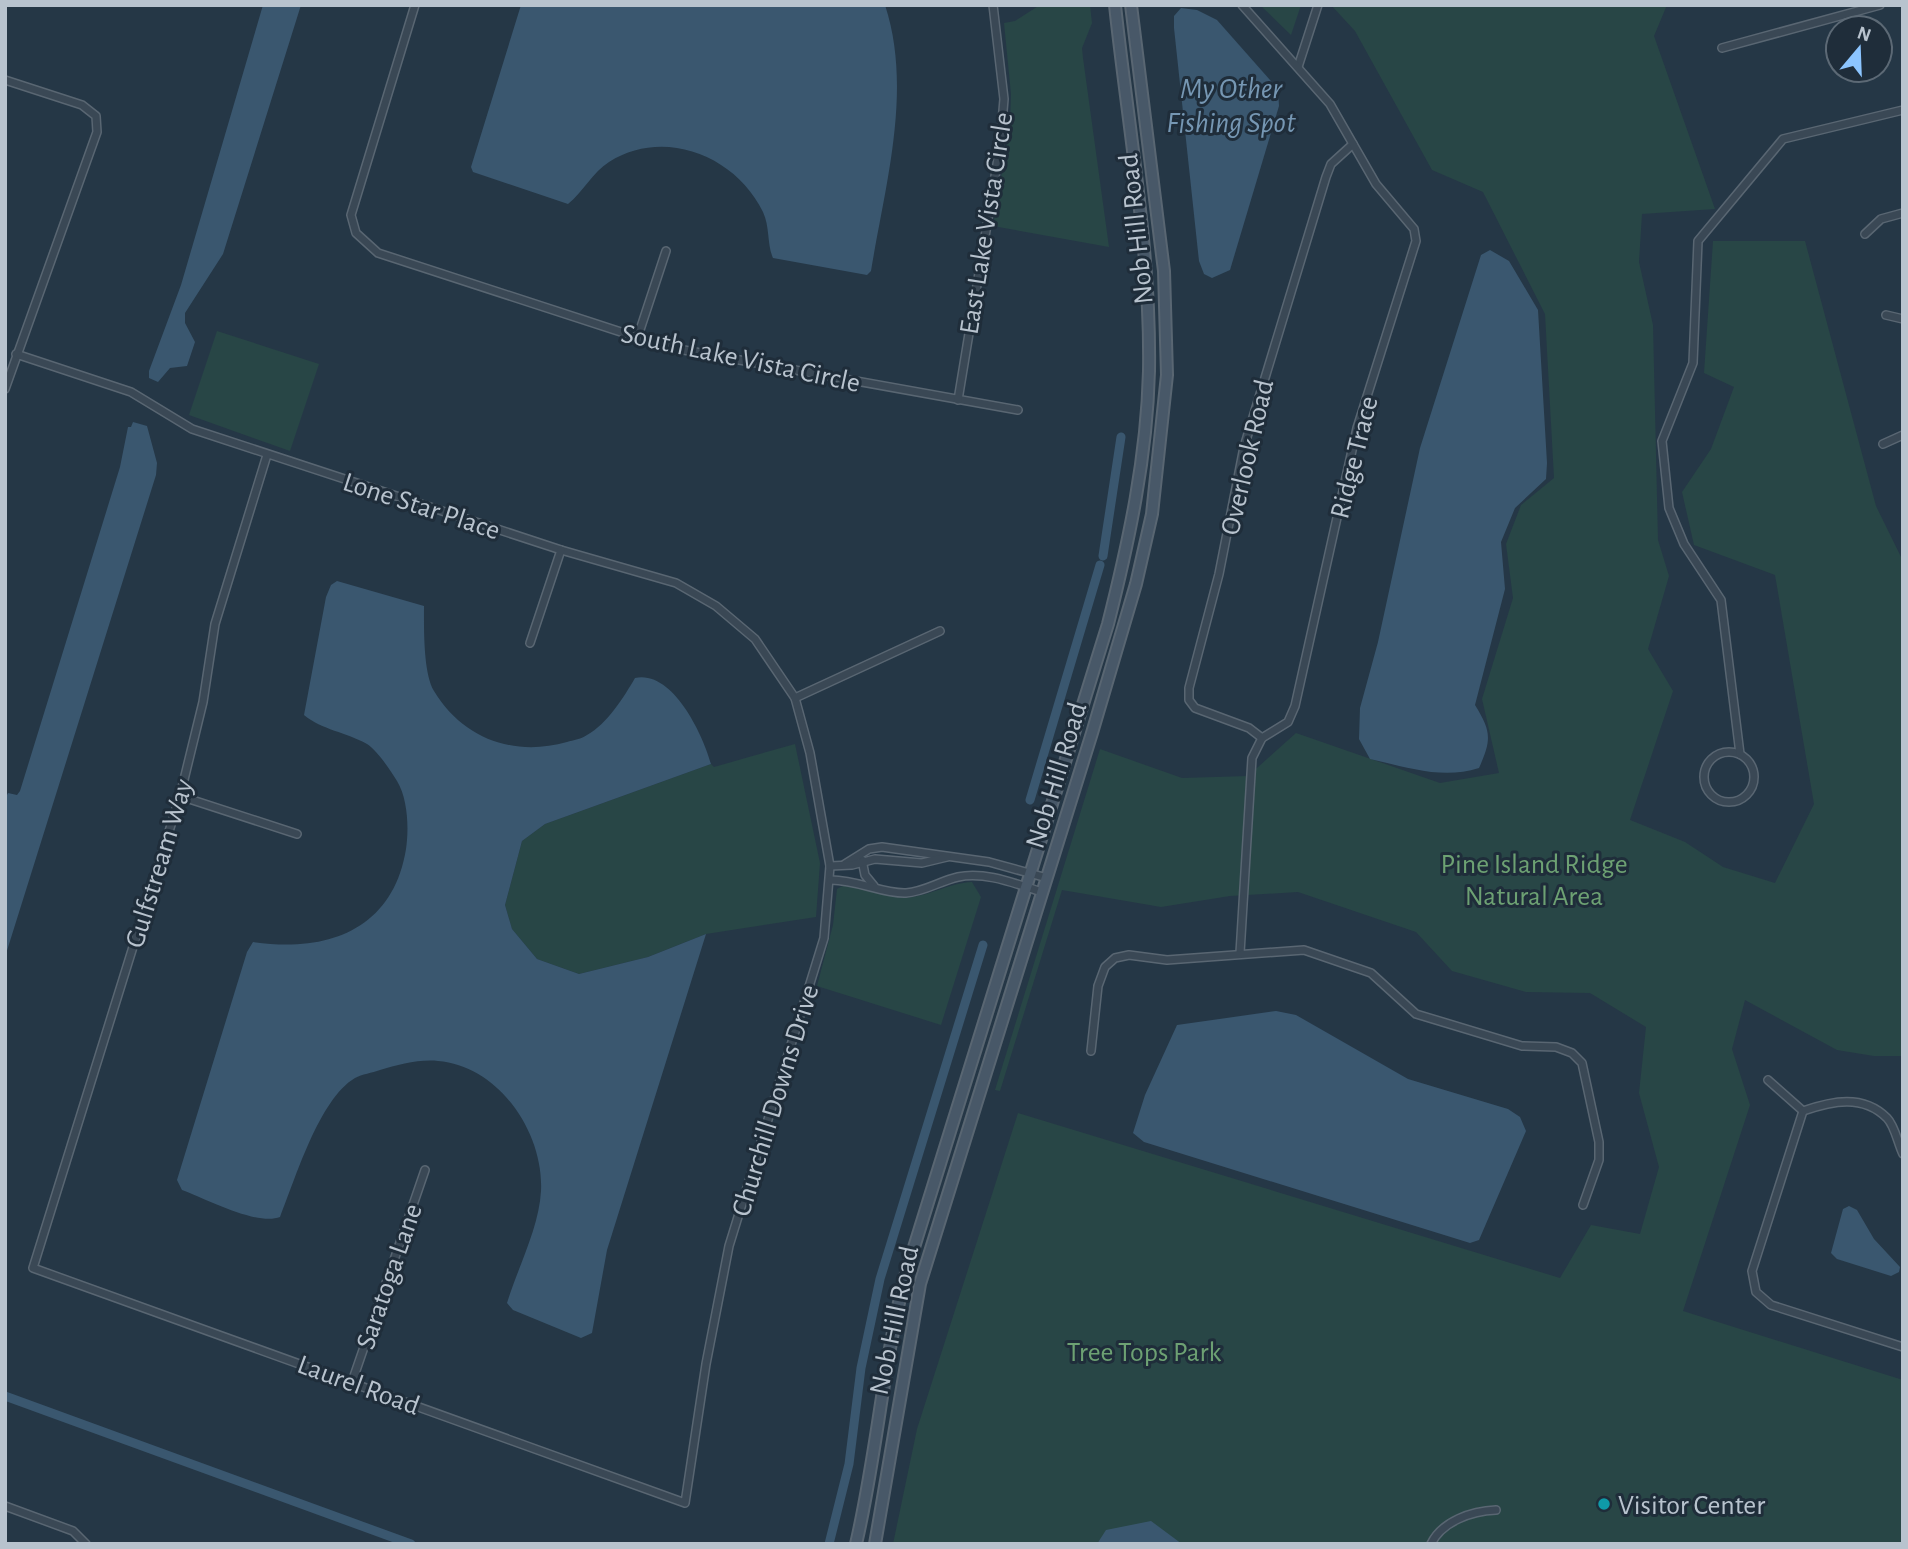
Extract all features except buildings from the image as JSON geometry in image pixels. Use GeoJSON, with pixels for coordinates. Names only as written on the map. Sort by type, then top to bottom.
{"type":"FeatureCollection","features":[{"type":"Feature","properties":{"kind":"main road","name":"Nob Hill Road"},"geometry":{"type":"LineString","coordinates":[[856,1544],[864,1511],[886,1361],[906,1273],[1108,624],[1124,561],[1147,414],[1149,371],[1146,265],[1115,5]]}},
{"type":"Feature","properties":{"kind":"main road","name":"Nob Hill Road"},"geometry":{"type":"LineString","coordinates":[[875,1544],[920,1283],[1136,584],[1152,514],[1161,452],[1167,374],[1164,271],[1132,5]]}},
{"type":"Feature","properties":{"kind":"street","name":"South Lake Vista Circle"},"geometry":{"type":"LineString","coordinates":[[415,5],[351,215],[356,233],[378,253],[637,339],[753,365],[1018,410]]}},
{"type":"Feature","properties":{"kind":"street","name":"East Lake Vista Circle"},"geometry":{"type":"LineString","coordinates":[[958,400],[1001,135],[1004,100],[993,5]]}},
{"type":"Feature","properties":{"kind":"street","name":"Ridge Trace"},"geometry":{"type":"LineString","coordinates":[[1242,5],[1330,104],[1376,184],[1414,229],[1416,241],[1357,428],[1295,706],[1288,722],[1262,738]]}},
{"type":"Feature","properties":{"kind":"street"},"geometry":{"type":"LineString","coordinates":[[1298,67],[1318,5]]}},
{"type":"Feature","properties":{"kind":"street"},"geometry":{"type":"LineString","coordinates":[[1722,48],[1880,5]]}},
{"type":"Feature","properties":{"kind":"street"},"geometry":{"type":"LineString","coordinates":[[5,80],[82,104],[96,116],[97,132],[5,389]]}},
{"type":"Feature","properties":{"kind":"street"},"geometry":{"type":"LineString","coordinates":[[1740,754],[1721,754],[1708,764],[1705,772],[1707,787],[1720,800],[1735,801],[1742,798],[1752,786],[1753,771],[1740,754],[1721,600],[1684,544],[1669,508],[1662,441],[1693,363],[1698,241],[1783,139],[1903,110]]}},
{"type":"Feature","properties":{"kind":"street","name":"Overlook Road"},"geometry":{"type":"LineString","coordinates":[[1262,738],[1249,728],[1195,708],[1189,700],[1189,688],[1209,620],[1255,406],[1326,177],[1331,164],[1353,144]]}},
{"type":"Feature","properties":{"kind":"street"},"geometry":{"type":"LineString","coordinates":[[1865,234],[1881,219],[1903,213]]}},
{"type":"Feature","properties":{"kind":"street"},"geometry":{"type":"LineString","coordinates":[[637,339],[666,251]]}},
{"type":"Feature","properties":{"kind":"street"},"geometry":{"type":"LineString","coordinates":[[1886,315],[1903,319]]}},
{"type":"Feature","properties":{"kind":"street","name":"Lone Star Place"},"geometry":{"type":"LineString","coordinates":[[16,354],[114,386],[192,429],[561,550],[676,583],[716,606],[755,639],[795,698]]}},
{"type":"Feature","properties":{"kind":"street"},"geometry":{"type":"LineString","coordinates":[[1883,444],[1903,435]]}},
{"type":"Feature","properties":{"kind":"street","name":"Gulfstream Way"},"geometry":{"type":"LineString","coordinates":[[33,1268],[180,796],[203,702],[215,624],[267,455]]}},
{"type":"Feature","properties":{"kind":"street"},"geometry":{"type":"LineString","coordinates":[[530,643],[561,550]]}},
{"type":"Feature","properties":{"kind":"street"},"geometry":{"type":"LineString","coordinates":[[795,698],[940,631]]}},
{"type":"Feature","properties":{"kind":"street","name":"Churchill Downs Drive"},"geometry":{"type":"LineString","coordinates":[[685,1503],[706,1364],[729,1246],[824,939],[831,880],[830,866],[810,753],[795,698]]}},
{"type":"Feature","properties":{"kind":"street"},"geometry":{"type":"LineString","coordinates":[[1240,953],[1248,775],[1252,758],[1262,738]]}},
{"type":"Feature","properties":{"kind":"street"},"geometry":{"type":"LineString","coordinates":[[180,796],[296,834]]}},
{"type":"Feature","properties":{"kind":"street"},"geometry":{"type":"LineString","coordinates":[[874,887],[865,875],[862,860],[869,849],[881,847],[989,862],[1047,878]]}},
{"type":"Feature","properties":{"kind":"street"},"geometry":{"type":"LineString","coordinates":[[830,866],[875,859],[934,862],[948,857]]}},
{"type":"Feature","properties":{"kind":"street"},"geometry":{"type":"LineString","coordinates":[[831,880],[855,881],[908,893],[961,876],[977,875],[1042,892]]}},
{"type":"Feature","properties":{"kind":"street"},"geometry":{"type":"LineString","coordinates":[[1091,1051],[1098,986],[1105,967],[1115,958],[1129,955],[1167,960],[1304,950],[1322,954],[1371,973],[1416,1014],[1522,1046],[1556,1047],[1572,1053],[1581,1063],[1599,1142],[1599,1160],[1583,1205]]}},
{"type":"Feature","properties":{"kind":"street"},"geometry":{"type":"LineString","coordinates":[[1768,1080],[1803,1111]]}},
{"type":"Feature","properties":{"kind":"street"},"geometry":{"type":"LineString","coordinates":[[1803,1111],[1834,1100],[1866,1104],[1889,1119],[1903,1154]]}},
{"type":"Feature","properties":{"kind":"street"},"geometry":{"type":"LineString","coordinates":[[1803,1111],[1752,1271],[1756,1292],[1771,1305],[1903,1347]]}},
{"type":"Feature","properties":{"kind":"street","name":"Saratoga Lane"},"geometry":{"type":"LineString","coordinates":[[352,1381],[425,1170]]}},
{"type":"Feature","properties":{"kind":"street","name":"Laurel Road"},"geometry":{"type":"LineString","coordinates":[[33,1268],[685,1503]]}},
{"type":"Feature","properties":{"kind":"street"},"geometry":{"type":"LineString","coordinates":[[5,1506],[84,1540]]}},
{"type":"Feature","properties":{"kind":"street"},"geometry":{"type":"LineString","coordinates":[[1431,1544],[1441,1530],[1475,1511],[1496,1510]]}},
{"type":"Feature","properties":{"kind":"green space"},"geometry":{"type":"Polygon","coordinates":[[[1040,5],[1090,5],[1092,23],[1082,48],[1109,247],[993,226],[1010,124],[1011,94],[1004,23],[1015,21],[1040,5]]]}},
{"type":"Feature","properties":{"kind":"green space"},"geometry":{"type":"Polygon","coordinates":[[[1260,5],[1301,5],[1291,35],[1260,5]]]}},
{"type":"Feature","properties":{"kind":"green space"},"geometry":{"type":"Polygon","coordinates":[[[1331,5],[1667,5],[1654,36],[1715,209],[1642,214],[1639,262],[1653,325],[1658,540],[1669,576],[1648,649],[1673,691],[1630,820],[1685,842],[1723,867],[1775,883],[1814,804],[1775,575],[1694,545],[1682,492],[1711,449],[1734,387],[1704,373],[1713,241],[1805,241],[1876,506],[1903,561],[1903,1056],[1874,1056],[1837,1050],[1745,1000],[1732,1049],[1750,1105],[1683,1311],[1903,1380],[1903,1544],[893,1544],[917,1429],[1018,1113],[1560,1278],[1591,1225],[1640,1234],[1659,1167],[1639,1093],[1646,1027],[1590,993],[1526,992],[1452,971],[1416,932],[1298,892],[1230,896],[1161,907],[1062,890],[1000,1091],[995,1090],[1100,749],[1182,778],[1248,776],[1296,733],[1440,783],[1499,773],[1482,699],[1513,598],[1506,544],[1521,505],[1554,478],[1545,314],[1483,192],[1432,170],[1355,31],[1331,5]]]}},
{"type":"Feature","properties":{"kind":"green space"},"geometry":{"type":"Polygon","coordinates":[[[217,331],[319,364],[290,451],[189,415],[217,331]]]}},
{"type":"Feature","properties":{"kind":"green space"},"geometry":{"type":"Polygon","coordinates":[[[795,744],[820,863],[816,917],[706,934],[648,957],[579,974],[537,959],[512,929],[505,905],[522,841],[545,824],[711,764],[714,767],[795,744]]]}},
{"type":"Feature","properties":{"kind":"green space"},"geometry":{"type":"Polygon","coordinates":[[[972,882],[981,897],[941,1025],[817,986],[833,925],[837,889],[859,885],[906,898],[972,882]]]}},
{"type":"Feature","properties":{"kind":"water"},"geometry":{"type":"Polygon","coordinates":[[[263,5],[301,5],[223,254],[185,313],[185,323],[195,342],[187,366],[170,368],[158,382],[149,378],[149,371],[181,285],[263,5]]]}},
{"type":"Feature","properties":{"kind":"water"},"geometry":{"type":"Polygon","coordinates":[[[521,5],[885,5],[897,70],[897,104],[889,171],[871,271],[867,275],[773,258],[763,212],[751,192],[717,162],[696,153],[675,148],[652,147],[630,152],[603,166],[568,204],[473,172],[471,167],[521,5]]]}},
{"type":"Feature","properties":{"kind":"water","name":"My Other Fishing Spot"},"geometry":{"type":"Polygon","coordinates":[[[1181,8],[1197,10],[1217,20],[1278,89],[1279,106],[1230,270],[1212,278],[1204,274],[1199,261],[1174,28],[1174,16],[1181,8]]]}},
{"type":"Feature","properties":{"kind":"water"},"geometry":{"type":"Polygon","coordinates":[[[1490,250],[1509,261],[1538,310],[1546,479],[1515,508],[1501,542],[1505,589],[1475,705],[1488,735],[1483,758],[1479,768],[1438,773],[1370,759],[1359,739],[1360,708],[1378,642],[1420,448],[1481,255],[1490,250]]]}},
{"type":"Feature","properties":{"kind":"water"},"geometry":{"type":"Polygon","coordinates":[[[133,422],[147,426],[157,463],[156,475],[5,957],[5,799],[8,793],[17,795],[20,791],[120,467],[128,427],[131,427],[133,422]]]}},
{"type":"Feature","properties":{"kind":"water"},"geometry":{"type":"Polygon","coordinates":[[[337,581],[424,606],[425,650],[430,683],[446,708],[475,732],[509,745],[528,747],[547,746],[580,738],[608,717],[635,678],[649,678],[662,684],[684,707],[701,737],[711,764],[545,824],[522,841],[505,905],[512,929],[537,959],[579,974],[648,957],[706,934],[607,1250],[592,1333],[581,1338],[513,1310],[507,1303],[536,1219],[541,1191],[540,1169],[526,1126],[513,1106],[498,1089],[480,1075],[460,1066],[438,1061],[409,1063],[361,1075],[342,1088],[319,1121],[280,1217],[258,1218],[231,1210],[182,1190],[177,1180],[247,952],[253,942],[306,944],[331,939],[352,930],[371,917],[387,899],[399,877],[406,849],[407,823],[403,796],[397,781],[379,755],[367,744],[318,724],[304,715],[326,597],[331,585],[337,581]]]}},
{"type":"Feature","properties":{"kind":"water"},"geometry":{"type":"Polygon","coordinates":[[[1276,1011],[1296,1015],[1408,1079],[1508,1109],[1520,1117],[1526,1131],[1479,1240],[1470,1243],[1144,1142],[1133,1133],[1145,1095],[1177,1025],[1276,1011]]]}},
{"type":"Feature","properties":{"kind":"water"},"geometry":{"type":"Polygon","coordinates":[[[1849,1206],[1857,1210],[1874,1239],[1900,1267],[1899,1272],[1891,1276],[1837,1259],[1831,1253],[1843,1209],[1849,1206]]]}},
{"type":"Feature","properties":{"kind":"water"},"geometry":{"type":"Polygon","coordinates":[[[1151,1521],[1182,1544],[1097,1544],[1106,1530],[1151,1521]]]}},
{"type":"Feature","properties":{"kind":"waterway"},"geometry":{"type":"LineString","coordinates":[[1103,556],[1121,437]]}},
{"type":"Feature","properties":{"kind":"waterway"},"geometry":{"type":"LineString","coordinates":[[1030,800],[1100,565]]}},
{"type":"Feature","properties":{"kind":"waterway"},"geometry":{"type":"LineString","coordinates":[[829,1544],[849,1464],[861,1368],[880,1279],[983,945]]}},
{"type":"Feature","properties":{"kind":"waterway"},"geometry":{"type":"LineString","coordinates":[[5,1396],[411,1544]]}},
{"type":"Feature","properties":{"kind":"place","name":"Visitor Center"},"geometry":{"type":"Point","coordinates":[1604,1504]}},
{"type":"Feature","properties":{"kind":"park label","name":"Pine Island Ridge Natural Area"},"geometry":{"type":"Point","coordinates":[1534,879]}},
{"type":"Feature","properties":{"kind":"park label","name":"Tree Tops Park"},"geometry":{"type":"Point","coordinates":[1144,1351]}}]}
